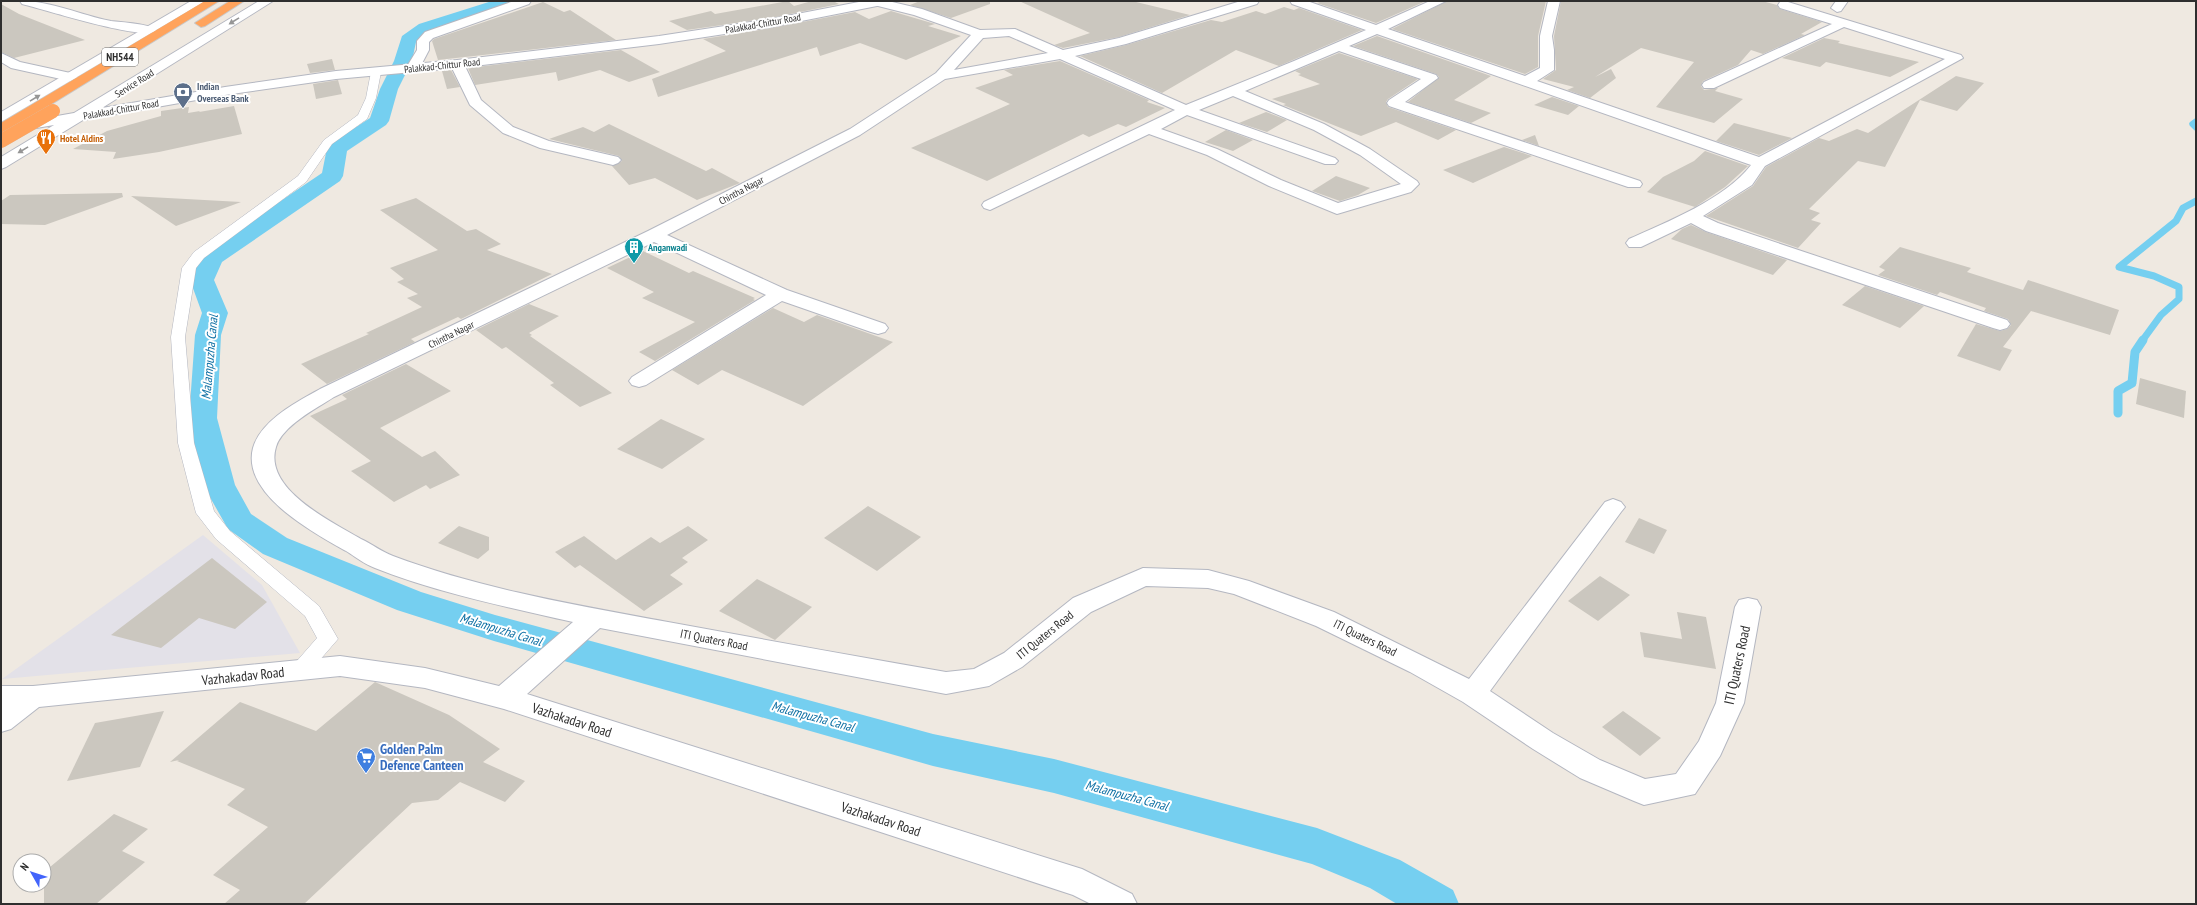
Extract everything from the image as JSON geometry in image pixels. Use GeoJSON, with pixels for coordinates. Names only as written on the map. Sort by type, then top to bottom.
{"type":"FeatureCollection","features":[{"type":"Feature","properties":{"kind":"highway","name":"NH544"},"geometry":{"type":"LineString","coordinates":[[1,130],[213,1]]}},
{"type":"Feature","properties":{"kind":"highway","name":"NH544"},"geometry":{"type":"LineString","coordinates":[[1,141],[238,1]]}},
{"type":"Feature","properties":{"kind":"street"},"geometry":{"type":"LineString","coordinates":[[26,1],[109,24],[150,30]]}},
{"type":"Feature","properties":{"kind":"street"},"geometry":{"type":"LineString","coordinates":[[1,118],[199,1]]}},
{"type":"Feature","properties":{"kind":"street","name":"Service Road"},"geometry":{"type":"LineString","coordinates":[[1,164],[267,1]]}},
{"type":"Feature","properties":{"kind":"street"},"geometry":{"type":"LineString","coordinates":[[416,29],[497,1]]}},
{"type":"Feature","properties":{"kind":"street"},"geometry":{"type":"LineString","coordinates":[[412,68],[423,50],[423,41],[429,35],[525,1]]}},
{"type":"Feature","properties":{"kind":"street"},"geometry":{"type":"LineString","coordinates":[[880,1],[918,12],[978,34],[1011,32],[1186,110],[1330,161]]}},
{"type":"Feature","properties":{"kind":"street","name":"Palakkad-Chittur Road"},"geometry":{"type":"LineString","coordinates":[[1,130],[225,91],[336,75],[457,64],[659,40],[771,23],[880,1]]}},
{"type":"Feature","properties":{"kind":"street"},"geometry":{"type":"LineString","coordinates":[[941,76],[1060,55],[1122,41],[1253,1]]}},
{"type":"Feature","properties":{"kind":"street"},"geometry":{"type":"LineString","coordinates":[[1296,1],[1760,163]]}},
{"type":"Feature","properties":{"kind":"street"},"geometry":{"type":"LineString","coordinates":[[990,205],[1062,169],[1148,130],[1186,110],[1440,1]]}},
{"type":"Feature","properties":{"kind":"street"},"geometry":{"type":"LineString","coordinates":[[1526,81],[1547,70],[1548,50],[1546,36],[1554,1]]}},
{"type":"Feature","properties":{"kind":"street"},"geometry":{"type":"LineString","coordinates":[[1635,243],[1691,217],[1746,182],[1760,163],[1956,58],[1841,24],[1784,5]]}},
{"type":"Feature","properties":{"kind":"street"},"geometry":{"type":"LineString","coordinates":[[1709,85],[1841,24]]}},
{"type":"Feature","properties":{"kind":"street","name":"Chintha Nagar"},"geometry":{"type":"LineString","coordinates":[[595,618],[499,596],[385,563],[309,519],[276,492],[264,469],[264,448],[270,437],[293,414],[320,397],[654,235],[855,132],[941,76],[978,34]]}},
{"type":"Feature","properties":{"kind":"street"},"geometry":{"type":"LineString","coordinates":[[1336,46],[1431,78],[1394,103],[1634,184]]}},
{"type":"Feature","properties":{"kind":"street"},"geometry":{"type":"LineString","coordinates":[[1,57],[16,65],[70,77]]}},
{"type":"Feature","properties":{"kind":"street"},"geometry":{"type":"LineString","coordinates":[[457,64],[475,102],[508,130],[545,145],[613,160]]}},
{"type":"Feature","properties":{"kind":"street"},"geometry":{"type":"LineString","coordinates":[[1148,130],[1212,152],[1275,183],[1337,209],[1405,189],[1411,184],[1365,152],[1319,127],[1232,91]]}},
{"type":"Feature","properties":{"kind":"street"},"geometry":{"type":"LineString","coordinates":[[1691,217],[1712,227],[2000,324]]}},
{"type":"Feature","properties":{"kind":"street"},"geometry":{"type":"LineString","coordinates":[[654,235],[780,294],[878,328]]}},
{"type":"Feature","properties":{"kind":"street"},"geometry":{"type":"LineString","coordinates":[[639,381],[780,294]]}},
{"type":"Feature","properties":{"kind":"street"},"geometry":{"type":"LineString","coordinates":[[1473,694],[1613,507]]}},
{"type":"Feature","properties":{"kind":"street","name":"ITI Quaters Road"},"geometry":{"type":"LineString","coordinates":[[595,618],[946,683],[979,678],[999,668],[1013,660],[1082,605],[1143,577],[1208,579],[1240,587],[1325,619],[1420,665],[1473,694],[1543,741],[1590,769],[1644,792],[1685,785],[1710,748],[1730,703],[1748,607]]}},
{"type":"Feature","properties":{"kind":"street"},"geometry":{"type":"LineString","coordinates":[[504,698],[595,618]]}},
{"type":"Feature","properties":{"kind":"street","name":"Vazhakadav Road"},"geometry":{"type":"LineString","coordinates":[[1,697],[33,697],[340,666],[425,678],[504,698],[1082,883],[1121,904]]}},
{"type":"Feature","properties":{"kind":"street"},"geometry":{"type":"LineString","coordinates":[[1,721],[33,697]]}},
{"type":"Feature","properties":{"kind":"lane"},"geometry":{"type":"LineString","coordinates":[[300,670],[328,639],[312,611],[223,535],[205,513],[186,442],[178,338],[189,268],[198,255],[302,179],[328,142],[362,117],[371,98],[377,72]]}},
{"type":"Feature","properties":{"kind":"shaded area"},"geometry":{"type":"Polygon","coordinates":[[[203,535],[262,585],[300,653],[2,679],[203,535]]]}},
{"type":"Feature","properties":{"kind":"building"},"geometry":{"type":"Polygon","coordinates":[[[788,1],[794,6],[812,1],[833,1],[839,4],[771,18],[687,30],[669,21],[711,11],[715,14],[788,1]]]}},
{"type":"Feature","properties":{"kind":"building"},"geometry":{"type":"Polygon","coordinates":[[[920,1],[990,1],[990,4],[951,18],[910,5],[920,1]]]}},
{"type":"Feature","properties":{"kind":"building"},"geometry":{"type":"Polygon","coordinates":[[[1019,1],[1132,1],[1190,15],[1119,37],[1063,48],[1054,45],[1090,33],[1019,1]]]}},
{"type":"Feature","properties":{"kind":"building"},"geometry":{"type":"Polygon","coordinates":[[[1323,1],[1426,1],[1376,23],[1317,3],[1323,1]]]}},
{"type":"Feature","properties":{"kind":"building"},"geometry":{"type":"Polygon","coordinates":[[[1447,1],[1546,1],[1538,36],[1538,67],[1525,74],[1392,29],[1447,1]]]}},
{"type":"Feature","properties":{"kind":"building"},"geometry":{"type":"Polygon","coordinates":[[[1561,1],[1762,1],[1777,5],[1780,9],[1822,22],[1801,34],[1805,35],[1763,54],[1751,50],[1738,65],[1703,81],[1701,86],[1704,90],[1718,88],[1715,91],[1743,99],[1714,123],[1656,107],[1694,62],[1641,48],[1595,77],[1611,69],[1616,78],[1590,98],[1567,90],[1574,87],[1543,79],[1556,70],[1554,36],[1561,1]]]}},
{"type":"Feature","properties":{"kind":"building"},"geometry":{"type":"Polygon","coordinates":[[[543,2],[564,12],[570,10],[616,40],[438,60],[432,41],[434,39],[543,2]]]}},
{"type":"Feature","properties":{"kind":"building"},"geometry":{"type":"Polygon","coordinates":[[[1,4],[19,14],[85,40],[14,58],[1,52],[1,4]]]}},
{"type":"Feature","properties":{"kind":"building"},"geometry":{"type":"Polygon","coordinates":[[[1284,7],[1294,10],[1299,8],[1362,30],[1279,66],[1236,50],[1162,93],[1080,56],[1126,45],[1211,20],[1222,22],[1256,11],[1265,14],[1284,7]]]}},
{"type":"Feature","properties":{"kind":"building"},"geometry":{"type":"Polygon","coordinates":[[[891,11],[935,24],[928,26],[961,36],[906,60],[860,43],[820,56],[817,47],[658,97],[652,79],[726,51],[703,39],[855,12],[869,19],[891,11]]]}},
{"type":"Feature","properties":{"kind":"building"},"geometry":{"type":"Polygon","coordinates":[[[1377,36],[1491,76],[1454,100],[1491,113],[1471,123],[1408,102],[1439,77],[1436,74],[1353,46],[1377,36]]]}},
{"type":"Feature","properties":{"kind":"building"},"geometry":{"type":"Polygon","coordinates":[[[1824,38],[1840,41],[1838,43],[1919,62],[1890,77],[1826,62],[1820,67],[1782,58],[1824,38]]]}},
{"type":"Feature","properties":{"kind":"building"},"geometry":{"type":"Polygon","coordinates":[[[621,50],[660,72],[629,82],[600,70],[558,81],[556,72],[475,85],[468,68],[621,50]]]}},
{"type":"Feature","properties":{"kind":"building"},"geometry":{"type":"Polygon","coordinates":[[[1339,53],[1418,79],[1388,99],[1386,102],[1388,107],[1456,130],[1438,140],[1396,122],[1361,136],[1283,105],[1286,104],[1272,99],[1320,84],[1298,75],[1301,74],[1295,71],[1339,53]]]}},
{"type":"Feature","properties":{"kind":"building"},"geometry":{"type":"Polygon","coordinates":[[[332,59],[335,70],[310,73],[307,64],[332,59]]]}},
{"type":"Feature","properties":{"kind":"building"},"geometry":{"type":"Polygon","coordinates":[[[1060,61],[1149,100],[1147,102],[1165,108],[1126,127],[1118,124],[1089,137],[1083,134],[987,181],[911,148],[1010,104],[975,88],[1013,75],[1004,70],[1060,61]]]}},
{"type":"Feature","properties":{"kind":"building"},"geometry":{"type":"Polygon","coordinates":[[[451,70],[460,87],[447,89],[442,71],[451,70]]]}},
{"type":"Feature","properties":{"kind":"building"},"geometry":{"type":"Polygon","coordinates":[[[1956,76],[1984,83],[1957,111],[1920,100],[1885,167],[1858,161],[1809,209],[1820,213],[1811,220],[1821,223],[1798,248],[1706,216],[1753,186],[1766,167],[1819,138],[1829,141],[1857,129],[1868,133],[1956,76]]]}},
{"type":"Feature","properties":{"kind":"building"},"geometry":{"type":"Polygon","coordinates":[[[338,80],[342,94],[316,99],[313,84],[338,80]]]}},
{"type":"Feature","properties":{"kind":"building"},"geometry":{"type":"Polygon","coordinates":[[[1552,97],[1579,106],[1568,115],[1534,105],[1552,97]]]}},
{"type":"Feature","properties":{"kind":"building"},"geometry":{"type":"Polygon","coordinates":[[[234,106],[242,134],[159,152],[113,159],[116,152],[73,149],[107,131],[161,116],[161,111],[189,107],[188,113],[234,106]]]}},
{"type":"Feature","properties":{"kind":"building"},"geometry":{"type":"Polygon","coordinates":[[[1266,112],[1287,120],[1267,132],[1239,123],[1266,112]]]}},
{"type":"Feature","properties":{"kind":"building"},"geometry":{"type":"Polygon","coordinates":[[[1734,123],[1792,138],[1759,155],[1716,141],[1734,123]]]}},
{"type":"Feature","properties":{"kind":"building"},"geometry":{"type":"Polygon","coordinates":[[[609,124],[706,171],[712,168],[740,183],[697,200],[655,178],[629,185],[612,166],[622,161],[619,156],[549,139],[583,127],[594,132],[609,124]]]}},
{"type":"Feature","properties":{"kind":"building"},"geometry":{"type":"Polygon","coordinates":[[[1226,130],[1253,140],[1233,151],[1205,142],[1226,130]]]}},
{"type":"Feature","properties":{"kind":"building"},"geometry":{"type":"Polygon","coordinates":[[[1535,135],[1539,146],[1522,140],[1535,135]]]}},
{"type":"Feature","properties":{"kind":"building"},"geometry":{"type":"Polygon","coordinates":[[[1504,147],[1532,156],[1473,183],[1443,170],[1504,147]]]}},
{"type":"Feature","properties":{"kind":"building"},"geometry":{"type":"Polygon","coordinates":[[[1705,151],[1748,166],[1725,187],[1695,207],[1647,192],[1663,177],[1694,161],[1705,151]]]}},
{"type":"Feature","properties":{"kind":"building"},"geometry":{"type":"Polygon","coordinates":[[[1336,176],[1370,188],[1358,195],[1340,201],[1312,191],[1336,176]]]}},
{"type":"Feature","properties":{"kind":"building"},"geometry":{"type":"Polygon","coordinates":[[[122,193],[123,197],[45,225],[1,224],[1,201],[10,195],[122,193]]]}},
{"type":"Feature","properties":{"kind":"building"},"geometry":{"type":"Polygon","coordinates":[[[131,196],[241,202],[176,226],[131,196]]]}},
{"type":"Feature","properties":{"kind":"building"},"geometry":{"type":"Polygon","coordinates":[[[416,198],[467,231],[476,229],[501,244],[487,250],[552,274],[461,319],[458,317],[411,339],[415,342],[327,384],[301,364],[369,334],[366,333],[422,307],[407,298],[418,294],[397,282],[404,279],[390,268],[438,250],[380,210],[416,198]]]}},
{"type":"Feature","properties":{"kind":"building"},"geometry":{"type":"Polygon","coordinates":[[[1691,225],[1706,232],[1787,260],[1773,275],[1671,239],[1682,229],[1691,225]]]}},
{"type":"Feature","properties":{"kind":"building"},"geometry":{"type":"Polygon","coordinates":[[[1900,247],[1971,268],[1967,272],[2023,290],[2028,280],[2119,310],[2110,335],[2031,311],[2003,347],[2012,350],[2000,371],[1957,356],[1976,324],[2000,331],[2007,329],[2011,325],[2008,319],[1984,311],[1986,308],[1940,292],[1937,295],[1878,275],[1885,270],[1879,267],[1900,247]]]}},
{"type":"Feature","properties":{"kind":"building"},"geometry":{"type":"Polygon","coordinates":[[[643,251],[689,273],[693,271],[755,298],[753,299],[755,300],[655,361],[639,352],[695,322],[642,298],[654,292],[607,268],[643,251]]]}},
{"type":"Feature","properties":{"kind":"building"},"geometry":{"type":"Polygon","coordinates":[[[1865,286],[1924,306],[1900,328],[1842,305],[1865,286]]]}},
{"type":"Feature","properties":{"kind":"building"},"geometry":{"type":"Polygon","coordinates":[[[529,304],[559,316],[529,333],[532,335],[530,336],[612,393],[580,407],[550,385],[554,383],[506,347],[502,349],[476,330],[529,304]]]}},
{"type":"Feature","properties":{"kind":"building"},"geometry":{"type":"Polygon","coordinates":[[[773,308],[804,322],[817,315],[893,342],[803,406],[722,370],[698,385],[672,370],[773,308]]]}},
{"type":"Feature","properties":{"kind":"building"},"geometry":{"type":"Polygon","coordinates":[[[406,364],[451,391],[380,428],[422,457],[435,451],[460,475],[430,489],[426,485],[394,502],[351,471],[371,461],[310,416],[347,399],[342,395],[406,364]]]}},
{"type":"Feature","properties":{"kind":"building"},"geometry":{"type":"Polygon","coordinates":[[[2140,378],[2186,391],[2184,418],[2136,404],[2140,378]]]}},
{"type":"Feature","properties":{"kind":"building"},"geometry":{"type":"Polygon","coordinates":[[[661,419],[705,439],[662,469],[617,449],[661,419]]]}},
{"type":"Feature","properties":{"kind":"building"},"geometry":{"type":"Polygon","coordinates":[[[868,506],[921,537],[877,571],[824,538],[868,506]]]}},
{"type":"Feature","properties":{"kind":"building"},"geometry":{"type":"Polygon","coordinates":[[[1639,518],[1667,530],[1654,554],[1625,542],[1639,518]]]}},
{"type":"Feature","properties":{"kind":"building"},"geometry":{"type":"Polygon","coordinates":[[[459,526],[489,537],[489,550],[478,559],[438,543],[459,526]]]}},
{"type":"Feature","properties":{"kind":"building"},"geometry":{"type":"Polygon","coordinates":[[[688,526],[708,540],[682,558],[688,562],[670,575],[683,584],[644,611],[580,565],[575,568],[555,552],[584,536],[616,560],[651,537],[660,543],[688,526]]]}},
{"type":"Feature","properties":{"kind":"building"},"geometry":{"type":"Polygon","coordinates":[[[212,558],[267,602],[235,629],[199,618],[161,648],[111,635],[212,558]]]}},
{"type":"Feature","properties":{"kind":"building"},"geometry":{"type":"Polygon","coordinates":[[[1600,576],[1630,595],[1598,621],[1568,601],[1600,576]]]}},
{"type":"Feature","properties":{"kind":"building"},"geometry":{"type":"Polygon","coordinates":[[[757,579],[812,607],[775,640],[719,611],[757,579]]]}},
{"type":"Feature","properties":{"kind":"building"},"geometry":{"type":"Polygon","coordinates":[[[1677,612],[1706,617],[1716,669],[1644,657],[1640,632],[1682,639],[1677,612]]]}},
{"type":"Feature","properties":{"kind":"building","name":"Golden Palm Defence Canteen"},"geometry":{"type":"Polygon","coordinates":[[[375,682],[449,715],[500,749],[483,762],[525,781],[505,802],[460,782],[438,800],[412,803],[304,904],[224,904],[240,890],[213,875],[268,827],[227,805],[245,789],[177,761],[179,760],[170,762],[240,702],[316,731],[375,682]]]}},
{"type":"Feature","properties":{"kind":"building"},"geometry":{"type":"Polygon","coordinates":[[[164,711],[140,767],[67,781],[95,723],[164,711]]]}},
{"type":"Feature","properties":{"kind":"building"},"geometry":{"type":"Polygon","coordinates":[[[1623,711],[1661,738],[1640,756],[1602,727],[1623,711]]]}},
{"type":"Feature","properties":{"kind":"building"},"geometry":{"type":"Polygon","coordinates":[[[114,814],[148,829],[122,851],[145,862],[96,904],[44,904],[44,893],[52,893],[52,865],[114,814]]]}},
{"type":"Feature","properties":{"kind":"waterway","name":"Malampuzha Canal"},"geometry":{"type":"LineString","coordinates":[[508,1],[425,28],[408,40],[403,61],[389,89],[379,121],[337,148],[332,176],[212,258],[202,280],[215,313],[208,335],[203,418],[219,485],[239,521],[275,546],[409,601],[494,628],[933,750],[1054,776],[1317,847],[1385,874],[1437,904]]}},
{"type":"Feature","properties":{"kind":"waterway"},"geometry":{"type":"LineString","coordinates":[[2196,121],[2192,124],[2196,128]]}},
{"type":"Feature","properties":{"kind":"waterway"},"geometry":{"type":"LineString","coordinates":[[2142,341],[2161,315],[2179,299],[2179,287],[2154,276],[2119,267],[2176,221],[2183,208],[2196,201]]}},
{"type":"Feature","properties":{"kind":"waterway"},"geometry":{"type":"LineString","coordinates":[[2118,413],[2118,391],[2132,383],[2135,352],[2143,340]]}},
{"type":"Feature","properties":{"kind":"place","name":"Indian Overseas Bank"},"geometry":{"type":"Point","coordinates":[183,109]}},
{"type":"Feature","properties":{"kind":"place","name":"Hotel Aldins"},"geometry":{"type":"Point","coordinates":[46,155]}},
{"type":"Feature","properties":{"kind":"place","name":"Anganwadi"},"geometry":{"type":"Point","coordinates":[634,264]}},
{"type":"Feature","properties":{"kind":"place","name":"Golden Palm Defence Canteen"},"geometry":{"type":"Point","coordinates":[366,774]}}]}
